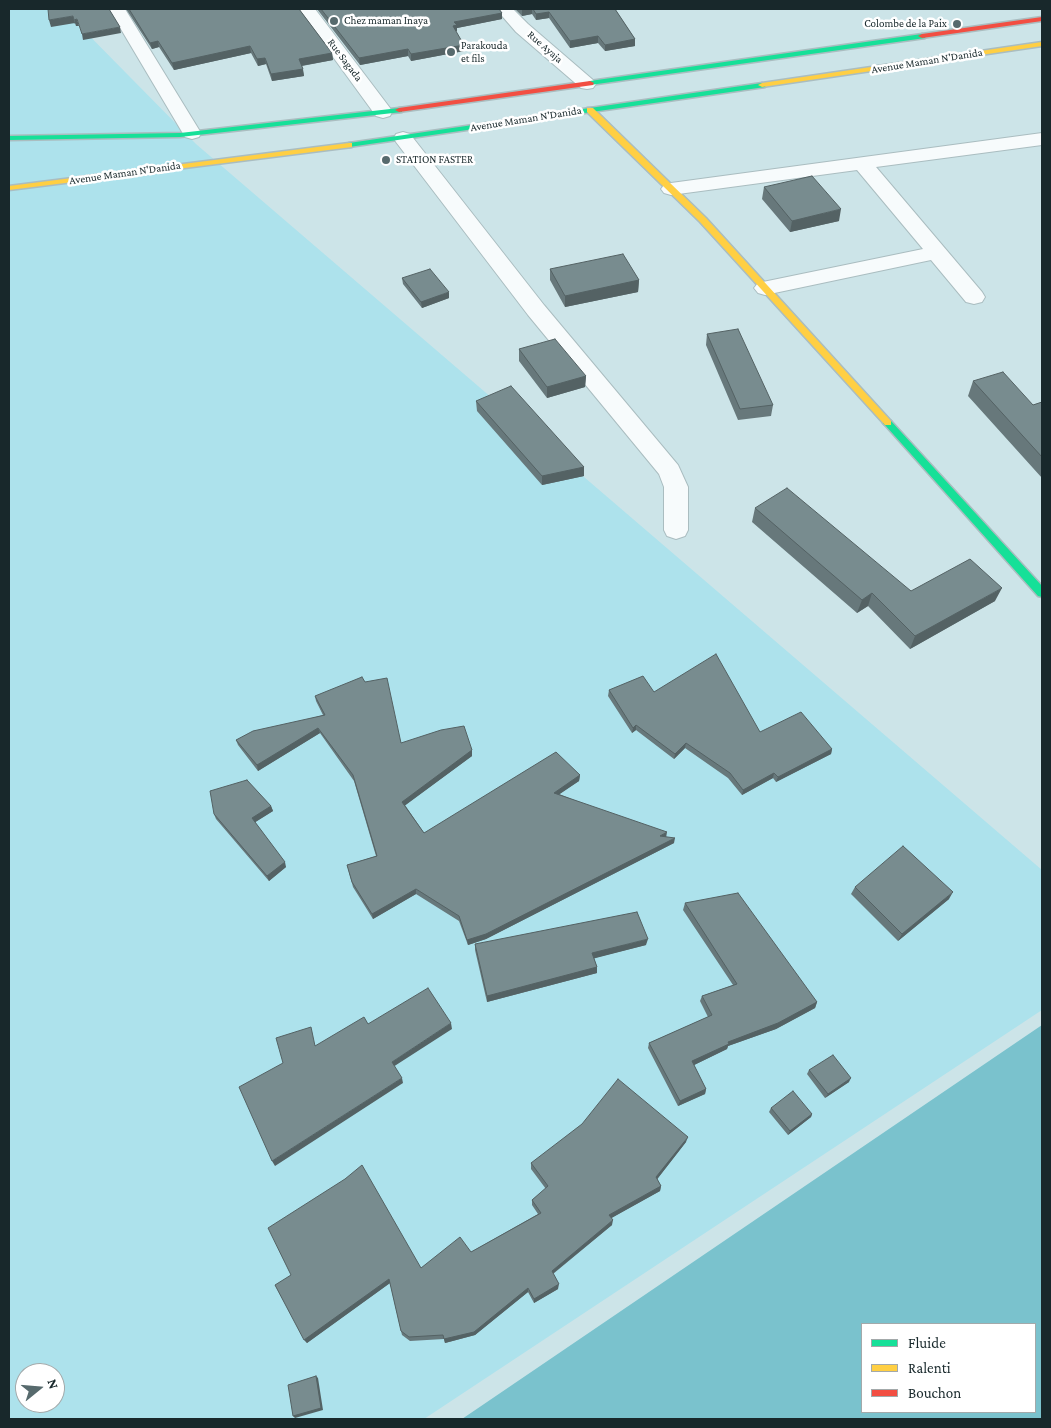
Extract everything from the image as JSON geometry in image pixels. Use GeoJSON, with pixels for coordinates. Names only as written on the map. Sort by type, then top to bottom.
{"type":"FeatureCollection","features":[{"type":"Feature","properties":{"kind":"main road"},"geometry":{"type":"LineString","coordinates":[[9,138],[192,134],[383,112],[1042,19]]}},
{"type":"Feature","properties":{"kind":"main road","name":"Avenue Maman N'Danida"},"geometry":{"type":"LineString","coordinates":[[9,188],[403,138],[1042,44]]}},
{"type":"Feature","properties":{"kind":"main road"},"geometry":{"type":"LineString","coordinates":[[590,110],[703,220],[1042,593]]}},
{"type":"Feature","properties":{"kind":"street"},"geometry":{"type":"LineString","coordinates":[[117,9],[192,134]]}},
{"type":"Feature","properties":{"kind":"street","name":"Rue Sagada"},"geometry":{"type":"LineString","coordinates":[[306,9],[383,112]]}},
{"type":"Feature","properties":{"kind":"street","name":"Rue Ayaja"},"geometry":{"type":"LineString","coordinates":[[504,9],[522,28],[587,84]]}},
{"type":"Feature","properties":{"kind":"street"},"geometry":{"type":"LineString","coordinates":[[403,138],[536,310],[670,472],[676,487],[676,530]]}},
{"type":"Feature","properties":{"kind":"street"},"geometry":{"type":"LineString","coordinates":[[670,189],[1042,139]]}},
{"type":"Feature","properties":{"kind":"street"},"geometry":{"type":"LineString","coordinates":[[860,162],[974,297]]}},
{"type":"Feature","properties":{"kind":"street"},"geometry":{"type":"LineString","coordinates":[[765,288],[936,252]]}},
{"type":"Feature","properties":{"kind":"shaded area"},"geometry":{"type":"Polygon","coordinates":[[[9,9],[63,9],[196,144],[1042,870],[1042,1010],[424,1419],[9,1419],[9,9]]]}},
{"type":"Feature","properties":{"kind":"shaded area"},"geometry":{"type":"Polygon","coordinates":[[[1042,1025],[1042,1419],[462,1419],[1042,1025]]]}},
{"type":"Feature","properties":{"kind":"building"},"geometry":{"type":"Polygon","coordinates":[[[48,9],[109,9],[120,27],[82,34],[77,19],[74,20],[73,16],[49,20],[48,9]]]}},
{"type":"Feature","properties":{"kind":"building"},"geometry":{"type":"Polygon","coordinates":[[[129,9],[299,9],[332,53],[299,59],[303,69],[271,74],[265,58],[257,59],[250,46],[172,63],[158,41],[150,43],[129,9]]]}},
{"type":"Feature","properties":{"kind":"building"},"geometry":{"type":"Polygon","coordinates":[[[321,9],[499,9],[502,13],[454,22],[457,25],[453,26],[464,45],[411,54],[408,49],[359,58],[321,9]]]}},
{"type":"Feature","properties":{"kind":"building"},"geometry":{"type":"Polygon","coordinates":[[[533,9],[615,9],[635,39],[605,45],[598,36],[570,41],[549,12],[536,14],[533,9]]]}},
{"type":"Feature","properties":{"kind":"building"},"geometry":{"type":"Polygon","coordinates":[[[812,176],[841,209],[792,221],[764,187],[812,176]]]}},
{"type":"Feature","properties":{"kind":"building"},"geometry":{"type":"Polygon","coordinates":[[[623,254],[639,280],[565,296],[550,269],[623,254]]]}},
{"type":"Feature","properties":{"kind":"building"},"geometry":{"type":"Polygon","coordinates":[[[430,269],[449,292],[421,302],[402,278],[430,269]]]}},
{"type":"Feature","properties":{"kind":"building"},"geometry":{"type":"Polygon","coordinates":[[[738,329],[773,405],[740,409],[707,334],[738,329]]]}},
{"type":"Feature","properties":{"kind":"building"},"geometry":{"type":"Polygon","coordinates":[[[555,339],[586,376],[547,387],[519,349],[555,339]]]}},
{"type":"Feature","properties":{"kind":"building"},"geometry":{"type":"Polygon","coordinates":[[[1003,372],[1033,405],[1042,402],[1042,457],[973,381],[1003,372]]]}},
{"type":"Feature","properties":{"kind":"building"},"geometry":{"type":"Polygon","coordinates":[[[511,386],[584,467],[542,476],[476,401],[511,386]]]}},
{"type":"Feature","properties":{"kind":"building"},"geometry":{"type":"Polygon","coordinates":[[[787,488],[911,591],[970,559],[1002,588],[915,636],[872,593],[862,600],[755,508],[787,488]]]}},
{"type":"Feature","properties":{"kind":"building"},"geometry":{"type":"Polygon","coordinates":[[[716,654],[760,732],[801,712],[832,749],[778,777],[774,773],[743,790],[730,773],[686,743],[675,754],[636,725],[633,728],[609,690],[643,676],[654,692],[716,654]]]}},
{"type":"Feature","properties":{"kind":"building"},"geometry":{"type":"Polygon","coordinates":[[[362,677],[365,682],[387,678],[401,743],[441,730],[464,726],[472,750],[402,802],[424,833],[556,752],[580,775],[554,793],[667,832],[660,836],[675,838],[486,934],[467,940],[459,916],[416,889],[372,914],[352,882],[347,865],[377,856],[353,775],[318,728],[257,765],[236,740],[253,731],[325,715],[315,696],[362,677]]]}},
{"type":"Feature","properties":{"kind":"building"},"geometry":{"type":"Polygon","coordinates":[[[247,780],[271,806],[252,818],[285,862],[267,876],[214,814],[210,791],[247,780]]]}},
{"type":"Feature","properties":{"kind":"building"},"geometry":{"type":"Polygon","coordinates":[[[903,846],[953,892],[902,934],[855,887],[903,846]]]}},
{"type":"Feature","properties":{"kind":"building"},"geometry":{"type":"Polygon","coordinates":[[[738,893],[817,1002],[778,1023],[728,1042],[729,1044],[692,1061],[706,1089],[680,1101],[649,1043],[712,1015],[702,996],[737,984],[685,903],[738,893]]]}},
{"type":"Feature","properties":{"kind":"building"},"geometry":{"type":"Polygon","coordinates":[[[637,912],[648,939],[592,953],[597,967],[487,996],[475,944],[637,912]]]}},
{"type":"Feature","properties":{"kind":"building"},"geometry":{"type":"Polygon","coordinates":[[[428,988],[451,1023],[392,1062],[402,1078],[272,1161],[239,1087],[283,1063],[276,1038],[311,1027],[315,1046],[364,1017],[368,1024],[428,988]]]}},
{"type":"Feature","properties":{"kind":"building"},"geometry":{"type":"Polygon","coordinates":[[[833,1055],[851,1078],[828,1094],[809,1070],[833,1055]]]}},
{"type":"Feature","properties":{"kind":"building"},"geometry":{"type":"Polygon","coordinates":[[[618,1079],[688,1137],[656,1177],[661,1186],[609,1215],[613,1220],[552,1271],[559,1284],[534,1299],[528,1288],[474,1332],[444,1339],[443,1335],[409,1337],[401,1331],[389,1279],[304,1340],[275,1285],[291,1275],[268,1228],[345,1179],[362,1165],[421,1268],[460,1237],[471,1252],[541,1213],[532,1200],[548,1186],[531,1163],[582,1124],[618,1079]]]}},
{"type":"Feature","properties":{"kind":"building"},"geometry":{"type":"Polygon","coordinates":[[[793,1091],[812,1114],[790,1131],[771,1108],[793,1091]]]}},
{"type":"Feature","properties":{"kind":"building"},"geometry":{"type":"Polygon","coordinates":[[[316,1376],[321,1408],[293,1416],[288,1385],[316,1376]]]}},
{"type":"Feature","properties":{"kind":"traffic: fast"},"geometry":{"type":"LineString","coordinates":[[590,83],[922,36]]}},
{"type":"Feature","properties":{"kind":"traffic: fast"},"geometry":{"type":"LineString","coordinates":[[349,145],[762,85]]}},
{"type":"Feature","properties":{"kind":"traffic: fast"},"geometry":{"type":"LineString","coordinates":[[9,138],[180,135],[399,110]]}},
{"type":"Feature","properties":{"kind":"traffic: fast"},"geometry":{"type":"LineString","coordinates":[[888,423],[1042,593]]}},
{"type":"Feature","properties":{"kind":"traffic: slow"},"geometry":{"type":"LineString","coordinates":[[762,85],[1042,44]]}},
{"type":"Feature","properties":{"kind":"traffic: slow"},"geometry":{"type":"LineString","coordinates":[[590,110],[703,220],[888,423]]}},
{"type":"Feature","properties":{"kind":"traffic: slow"},"geometry":{"type":"LineString","coordinates":[[9,188],[349,145]]}},
{"type":"Feature","properties":{"kind":"traffic: jam"},"geometry":{"type":"LineString","coordinates":[[922,36],[1042,19]]}},
{"type":"Feature","properties":{"kind":"traffic: jam"},"geometry":{"type":"LineString","coordinates":[[399,110],[590,83]]}},
{"type":"Feature","properties":{"kind":"place","name":"Chez maman Inaya"},"geometry":{"type":"Point","coordinates":[334,21]}},
{"type":"Feature","properties":{"kind":"place","name":"Colombe de la Paix"},"geometry":{"type":"Point","coordinates":[957,24]}},
{"type":"Feature","properties":{"kind":"place","name":"Parakouda et fils"},"geometry":{"type":"Point","coordinates":[451,52]}},
{"type":"Feature","properties":{"kind":"place","name":"STATION FASTER"},"geometry":{"type":"Point","coordinates":[386,160]}}]}
